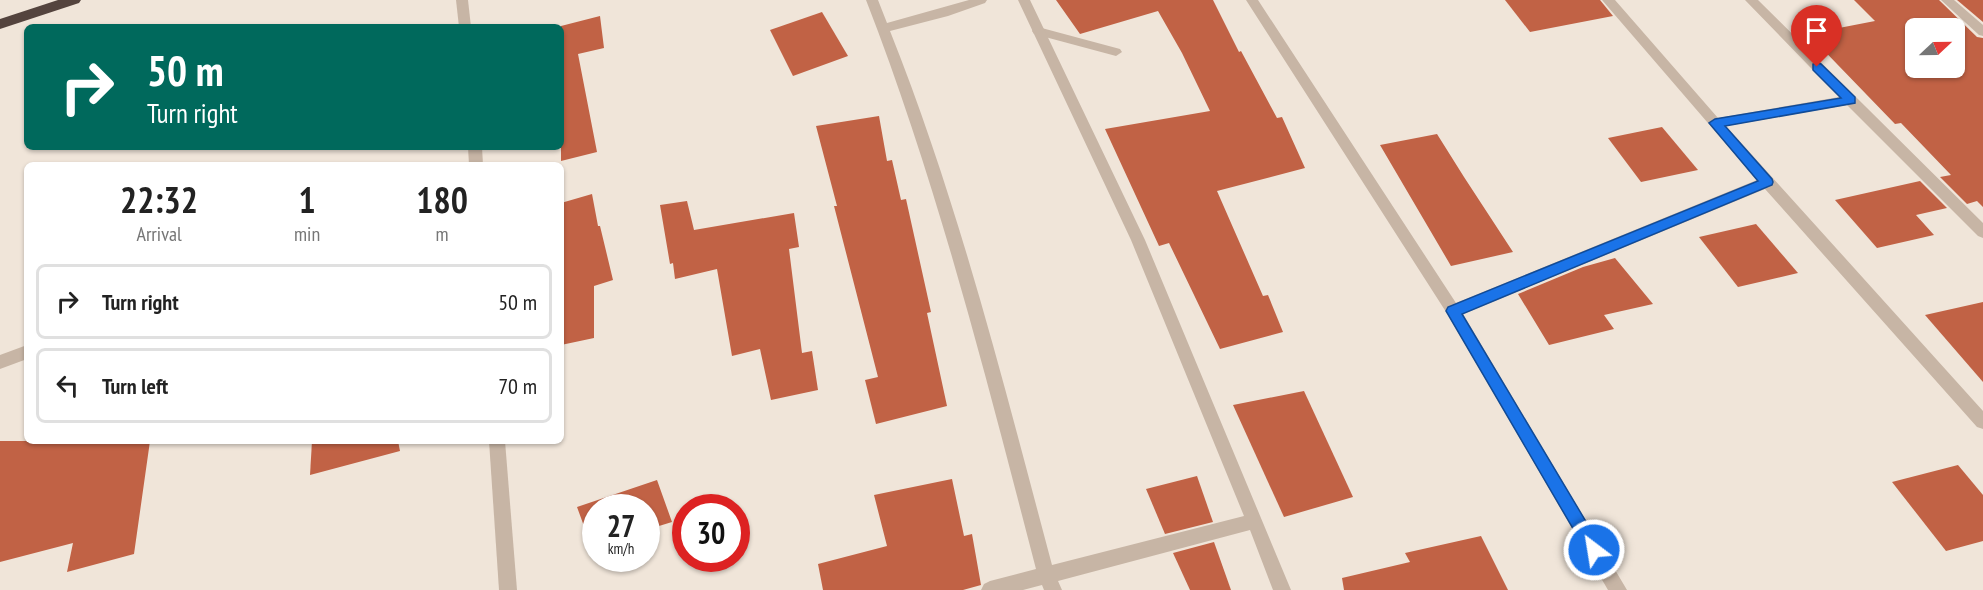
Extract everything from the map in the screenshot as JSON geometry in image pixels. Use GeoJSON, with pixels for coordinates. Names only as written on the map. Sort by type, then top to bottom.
{"type":"FeatureCollection","features":[{"type":"Feature","properties":{"kind":"highway"},"geometry":{"type":"LineString","coordinates":[[0,24],[74,0]]}},
{"type":"Feature","properties":{"kind":"street"},"geometry":{"type":"LineString","coordinates":[[462,0],[465,24]]}},
{"type":"Feature","properties":{"kind":"street"},"geometry":{"type":"LineString","coordinates":[[872,0],[884,28],[957,247],[1049,582]]}},
{"type":"Feature","properties":{"kind":"street"},"geometry":{"type":"LineString","coordinates":[[884,28],[944,13],[981,0]]}},
{"type":"Feature","properties":{"kind":"street"},"geometry":{"type":"LineString","coordinates":[[1024,0],[1138,240],[1282,590]]}},
{"type":"Feature","properties":{"kind":"street"},"geometry":{"type":"LineString","coordinates":[[1252,0],[1453,311],[1618,590]]}},
{"type":"Feature","properties":{"kind":"street"},"geometry":{"type":"LineString","coordinates":[[1608,0],[1983,423]]}},
{"type":"Feature","properties":{"kind":"street"},"geometry":{"type":"LineString","coordinates":[[1751,0],[1983,232]]}},
{"type":"Feature","properties":{"kind":"street"},"geometry":{"type":"LineString","coordinates":[[1947,0],[1983,32]]}},
{"type":"Feature","properties":{"kind":"street"},"geometry":{"type":"LineString","coordinates":[[1038,31],[1116,52]]}},
{"type":"Feature","properties":{"kind":"street"},"geometry":{"type":"LineString","coordinates":[[1715,123],[1850,100]]}},
{"type":"Feature","properties":{"kind":"street"},"geometry":{"type":"LineString","coordinates":[[1453,311],[1767,182]]}},
{"type":"Feature","properties":{"kind":"street"},"geometry":{"type":"LineString","coordinates":[[0,362],[24,353]]}},
{"type":"Feature","properties":{"kind":"street"},"geometry":{"type":"LineString","coordinates":[[497,444],[508,590]]}},
{"type":"Feature","properties":{"kind":"street"},"geometry":{"type":"LineString","coordinates":[[990,590],[1049,582],[1255,521]]}},
{"type":"Feature","properties":{"kind":"building"},"geometry":{"type":"Polygon","coordinates":[[[1056,0],[1213,0],[1239,52],[1241,51],[1277,118],[1282,117],[1305,168],[1217,191],[1263,296],[1268,295],[1283,332],[1220,349],[1169,243],[1159,246],[1105,129],[1210,111],[1182,53],[1158,11],[1080,34],[1056,0]]]}},
{"type":"Feature","properties":{"kind":"building"},"geometry":{"type":"Polygon","coordinates":[[[1505,0],[1600,0],[1613,16],[1530,32],[1505,0]]]}},
{"type":"Feature","properties":{"kind":"building"},"geometry":{"type":"Polygon","coordinates":[[[1854,0],[1939,0],[1957,18],[1905,18],[1905,78],[1965,78],[1965,25],[1977,37],[1983,38],[1983,207],[1977,201],[1967,204],[1940,177],[1951,175],[1901,123],[1895,124],[1808,34],[1875,21],[1854,0]]]}},
{"type":"Feature","properties":{"kind":"building"},"geometry":{"type":"Polygon","coordinates":[[[1957,0],[1983,0],[1983,22],[1957,0]]]}},
{"type":"Feature","properties":{"kind":"building"},"geometry":{"type":"Polygon","coordinates":[[[822,12],[848,56],[793,76],[770,30],[822,12]]]}},
{"type":"Feature","properties":{"kind":"building"},"geometry":{"type":"Polygon","coordinates":[[[600,16],[604,48],[578,54],[597,152],[561,161],[561,150],[564,150],[564,25],[600,16]]]}},
{"type":"Feature","properties":{"kind":"building"},"geometry":{"type":"Polygon","coordinates":[[[879,116],[887,161],[892,160],[901,200],[906,199],[931,312],[927,313],[947,406],[876,424],[865,380],[878,377],[816,126],[879,116]]]}},
{"type":"Feature","properties":{"kind":"building"},"geometry":{"type":"Polygon","coordinates":[[[1662,127],[1698,170],[1641,182],[1608,138],[1662,127]]]}},
{"type":"Feature","properties":{"kind":"building"},"geometry":{"type":"Polygon","coordinates":[[[1437,134],[1513,252],[1451,266],[1380,145],[1437,134]]]}},
{"type":"Feature","properties":{"kind":"building"},"geometry":{"type":"Polygon","coordinates":[[[1920,181],[1947,208],[1916,215],[1934,235],[1877,248],[1835,200],[1920,181]]]}},
{"type":"Feature","properties":{"kind":"building"},"geometry":{"type":"Polygon","coordinates":[[[592,194],[613,280],[594,286],[594,338],[564,344],[564,202],[592,194]]]}},
{"type":"Feature","properties":{"kind":"building"},"geometry":{"type":"Polygon","coordinates":[[[687,201],[694,230],[794,213],[799,247],[789,249],[802,353],[812,351],[818,390],[771,400],[760,349],[732,356],[717,269],[675,279],[673,263],[670,264],[660,205],[687,201]]]}},
{"type":"Feature","properties":{"kind":"building"},"geometry":{"type":"Polygon","coordinates":[[[1756,224],[1798,273],[1738,287],[1699,237],[1756,224]]]}},
{"type":"Feature","properties":{"kind":"building"},"geometry":{"type":"Polygon","coordinates":[[[1615,258],[1653,304],[1604,315],[1614,329],[1549,345],[1518,294],[1583,267],[1615,258]]]}},
{"type":"Feature","properties":{"kind":"building"},"geometry":{"type":"Polygon","coordinates":[[[1983,302],[1983,382],[1925,315],[1983,302]]]}},
{"type":"Feature","properties":{"kind":"building"},"geometry":{"type":"Polygon","coordinates":[[[1304,391],[1353,497],[1284,517],[1233,405],[1304,391]]]}},
{"type":"Feature","properties":{"kind":"building"},"geometry":{"type":"Polygon","coordinates":[[[0,441],[24,441],[24,444],[150,444],[134,554],[67,572],[73,543],[0,562],[0,441]]]}},
{"type":"Feature","properties":{"kind":"building"},"geometry":{"type":"Polygon","coordinates":[[[312,444],[399,444],[400,451],[310,475],[312,444]]]}},
{"type":"Feature","properties":{"kind":"building"},"geometry":{"type":"Polygon","coordinates":[[[1958,465],[1983,495],[1983,541],[1946,551],[1892,482],[1958,465]]]}},
{"type":"Feature","properties":{"kind":"building"},"geometry":{"type":"Polygon","coordinates":[[[1197,476],[1213,522],[1165,534],[1146,489],[1197,476]]]}},
{"type":"Feature","properties":{"kind":"building"},"geometry":{"type":"Polygon","coordinates":[[[952,479],[964,536],[972,534],[981,585],[963,590],[823,590],[818,564],[887,546],[874,495],[952,479]]]}},
{"type":"Feature","properties":{"kind":"building"},"geometry":{"type":"Polygon","coordinates":[[[657,480],[672,522],[660,526],[660,494],[616,494],[657,480]]]}},
{"type":"Feature","properties":{"kind":"building"},"geometry":{"type":"Polygon","coordinates":[[[582,505],[582,521],[577,507],[582,505]]]}},
{"type":"Feature","properties":{"kind":"building"},"geometry":{"type":"Polygon","coordinates":[[[1481,536],[1508,590],[1344,590],[1342,578],[1410,562],[1405,553],[1481,536]]]}},
{"type":"Feature","properties":{"kind":"building"},"geometry":{"type":"Polygon","coordinates":[[[1214,542],[1231,590],[1190,590],[1173,553],[1214,542]]]}},
{"type":"Feature","properties":{"kind":"route"},"geometry":{"type":"LineString","coordinates":[[1594,550],[1453,311],[1767,182],[1715,123],[1850,100],[1817,67]]}}]}
